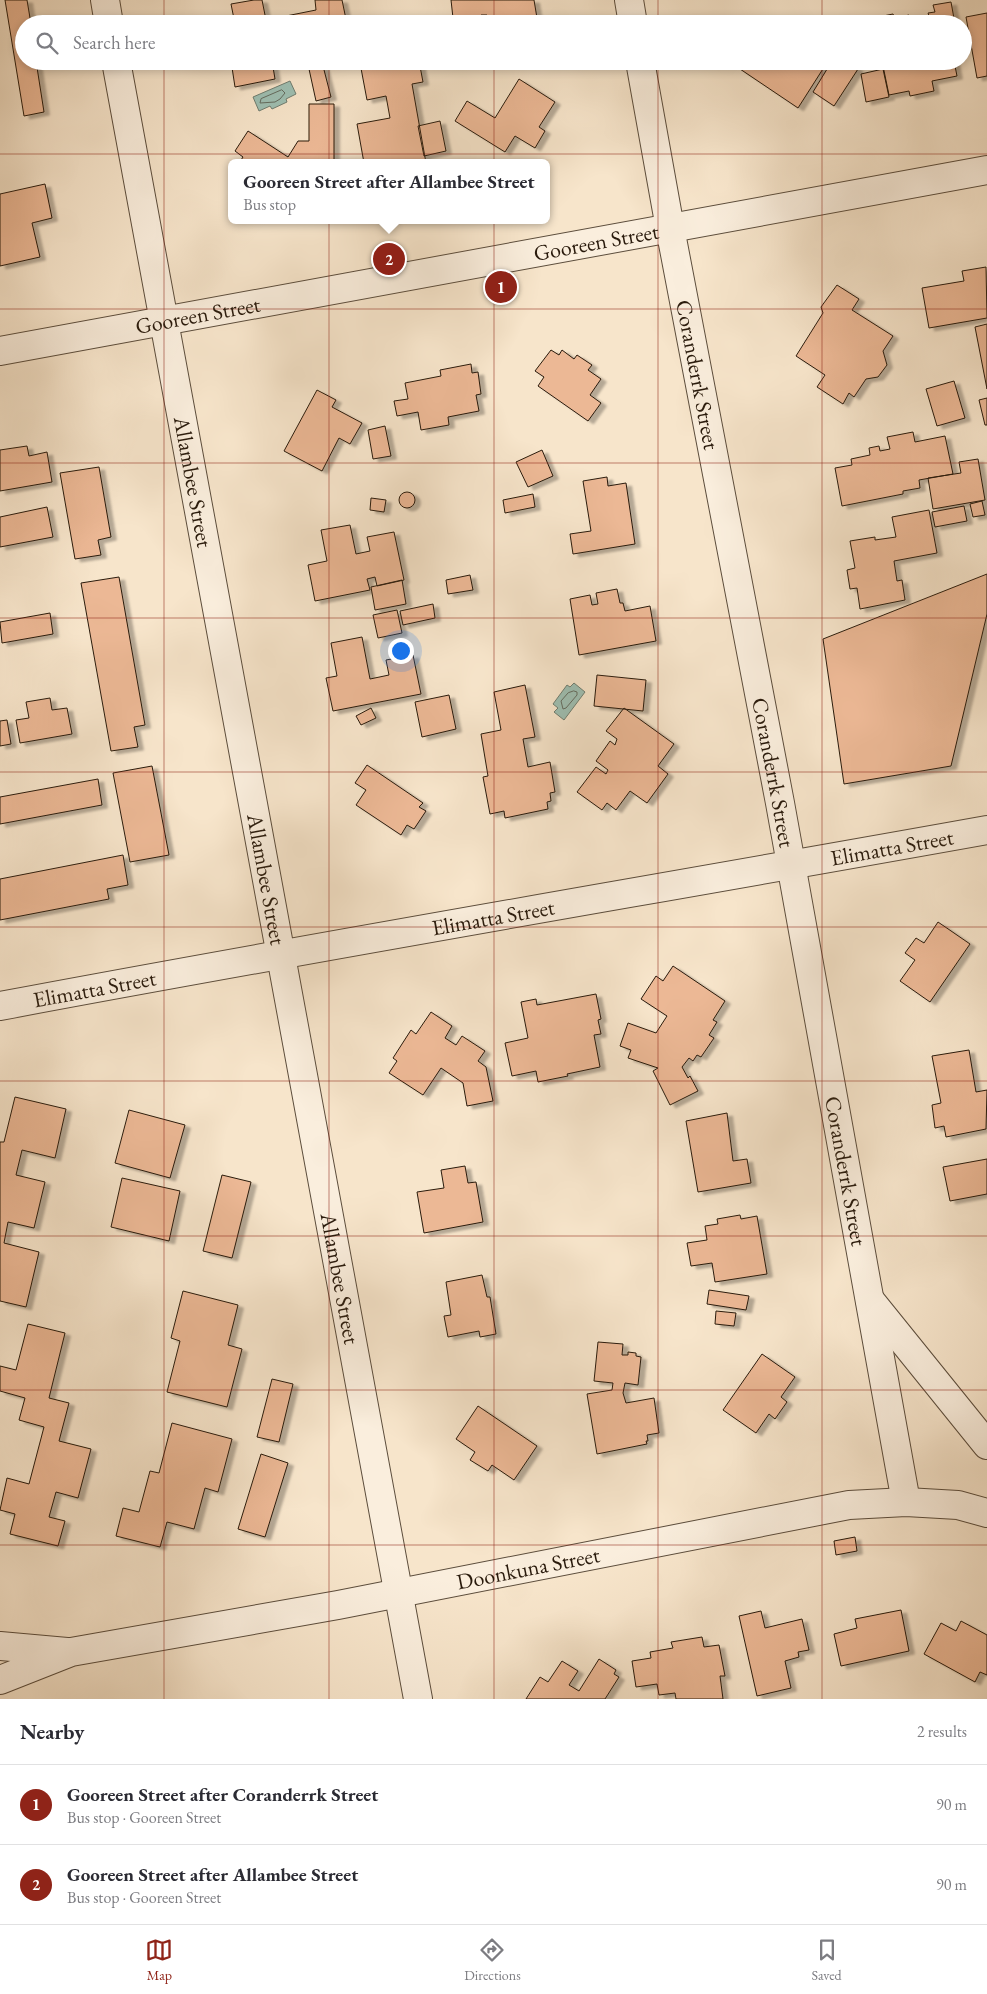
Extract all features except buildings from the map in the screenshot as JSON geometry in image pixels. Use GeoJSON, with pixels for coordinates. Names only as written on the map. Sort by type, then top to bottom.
{"type":"FeatureCollection","features":[{"type":"Feature","properties":{"kind":"street"},"geometry":{"type":"LineString","coordinates":[[105,0],[108,15]]}},
{"type":"Feature","properties":{"kind":"street"},"geometry":{"type":"LineString","coordinates":[[629,0],[632,15]]}},
{"type":"Feature","properties":{"kind":"street","name":"Allambee Street"},"geometry":{"type":"LineString","coordinates":[[118,70],[418,1699]]}},
{"type":"Feature","properties":{"kind":"street","name":"Coranderrk Street"},"geometry":{"type":"LineString","coordinates":[[642,70],[791,866],[869,1298],[987,1445]]}},
{"type":"Feature","properties":{"kind":"street","name":"Gooreen Street"},"geometry":{"type":"LineString","coordinates":[[0,351],[987,170]]}},
{"type":"Feature","properties":{"kind":"street","name":"Elimatta Street"},"geometry":{"type":"LineString","coordinates":[[0,1006],[281,954],[791,866],[987,830]]}},
{"type":"Feature","properties":{"kind":"street"},"geometry":{"type":"LineString","coordinates":[[869,1298],[906,1502]]}},
{"type":"Feature","properties":{"kind":"street","name":"Doonkuna Street"},"geometry":{"type":"LineString","coordinates":[[0,1680],[70,1652],[398,1593],[849,1505],[906,1502],[958,1505],[987,1513]]}},
{"type":"Feature","properties":{"kind":"street","name":"Doonkuna Street"},"geometry":{"type":"LineString","coordinates":[[0,1646],[70,1652]]}},
{"type":"Feature","properties":{"kind":"water"},"geometry":{"type":"Polygon","coordinates":[[[290,81],[296,94],[286,99],[287,102],[272,109],[270,106],[259,111],[253,97],[290,81]]]}},
{"type":"Feature","properties":{"kind":"water"},"geometry":{"type":"Polygon","coordinates":[[[574,683],[585,692],[564,720],[554,712],[558,708],[553,704],[567,685],[570,687],[574,683]]]}},
{"type":"Feature","properties":{"kind":"place","name":"Gooreen Street after Allambee Street"},"geometry":{"type":"Point","coordinates":[389,259]}},
{"type":"Feature","properties":{"kind":"place","name":"Gooreen Street after Coranderrk Street"},"geometry":{"type":"Point","coordinates":[501,287]}}]}
